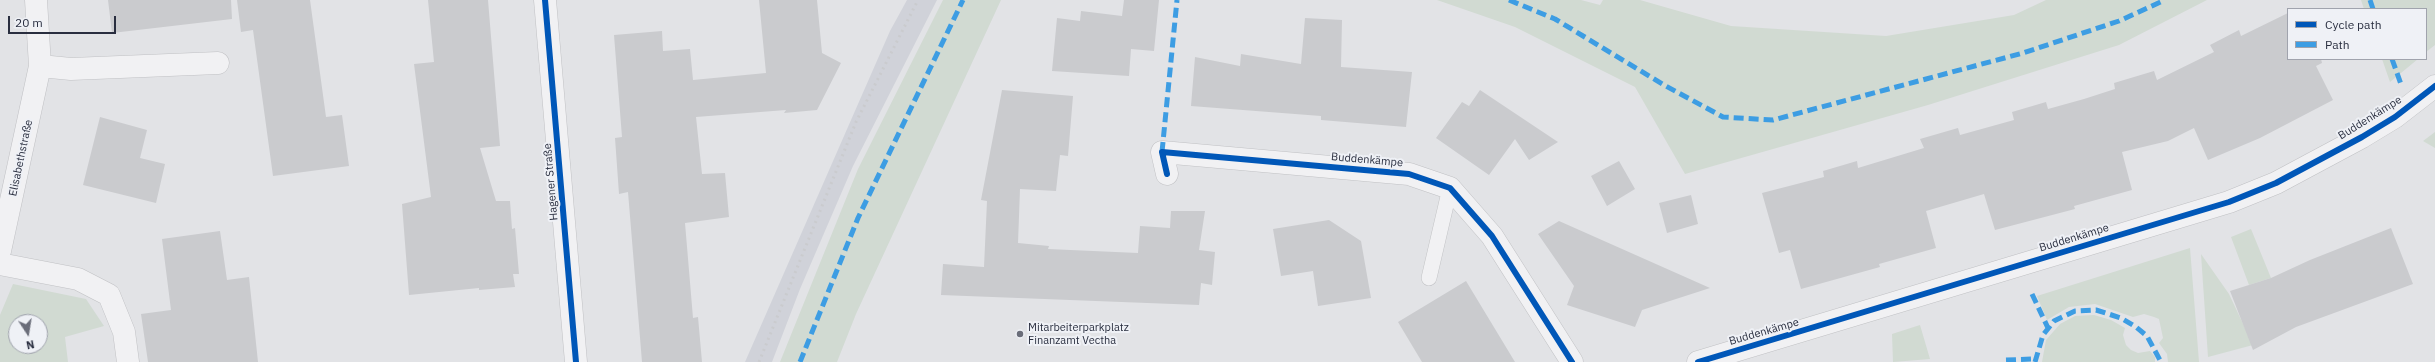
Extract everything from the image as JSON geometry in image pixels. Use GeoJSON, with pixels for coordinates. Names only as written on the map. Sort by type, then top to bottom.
{"type":"FeatureCollection","features":[{"type":"Feature","properties":{"kind":"street","name":"Elisabethstraße"},"geometry":{"type":"LineString","coordinates":[[0,250],[40,66],[36,0]]}},
{"type":"Feature","properties":{"kind":"street","name":"Hagener Straße"},"geometry":{"type":"LineString","coordinates":[[546,0],[576,362]]}},
{"type":"Feature","properties":{"kind":"street"},"geometry":{"type":"LineString","coordinates":[[40,66],[71,69],[218,63]]}},
{"type":"Feature","properties":{"kind":"street","name":"Buddenkämpe"},"geometry":{"type":"LineString","coordinates":[[1698,362],[2229,202],[2276,183],[2362,137],[2394,117],[2435,86]]}},
{"type":"Feature","properties":{"kind":"street","name":"Buddenkämpe"},"geometry":{"type":"LineString","coordinates":[[1167,174],[1162,152],[1409,174],[1450,188],[1492,236],[1572,362]]}},
{"type":"Feature","properties":{"kind":"street"},"geometry":{"type":"LineString","coordinates":[[0,264],[78,279],[109,295],[124,332],[128,362]]}},
{"type":"Feature","properties":{"kind":"lane"},"geometry":{"type":"LineString","coordinates":[[1429,278],[1450,188]]}},
{"type":"Feature","properties":{"kind":"shaded area"},"geometry":{"type":"Polygon","coordinates":[[[907,0],[937,0],[853,166],[800,289],[772,362],[745,362],[890,31],[907,0]]]}},
{"type":"Feature","properties":{"kind":"shaded area"},"geometry":{"type":"Polygon","coordinates":[[[943,0],[1001,0],[856,314],[837,362],[780,362],[858,169],[943,0]]]}},
{"type":"Feature","properties":{"kind":"shaded area"},"geometry":{"type":"Polygon","coordinates":[[[1437,0],[1581,0],[1600,5],[1603,0],[1640,0],[1731,26],[1886,36],[2014,15],[2046,0],[2207,0],[2119,45],[1928,105],[1685,174],[1635,87],[1515,27],[1437,0]]]}},
{"type":"Feature","properties":{"kind":"shaded area"},"geometry":{"type":"Polygon","coordinates":[[[2361,0],[2435,0],[2435,45],[2427,51],[2427,8],[2364,8],[2361,0]]]}},
{"type":"Feature","properties":{"kind":"shaded area"},"geometry":{"type":"Polygon","coordinates":[[[2382,60],[2417,60],[2390,82],[2382,60]]]}},
{"type":"Feature","properties":{"kind":"shaded area"},"geometry":{"type":"Polygon","coordinates":[[[2435,132],[2435,148],[2423,141],[2435,132]]]}},
{"type":"Feature","properties":{"kind":"shaded area"},"geometry":{"type":"Polygon","coordinates":[[[2251,229],[2271,278],[2249,285],[2231,237],[2251,229]]]}},
{"type":"Feature","properties":{"kind":"shaded area"},"geometry":{"type":"Polygon","coordinates":[[[2190,248],[2199,362],[2168,362],[2167,354],[2159,343],[2163,338],[2159,319],[2144,314],[2133,317],[2095,304],[2069,307],[2047,320],[2037,296],[2190,248]]]}},
{"type":"Feature","properties":{"kind":"shaded area"},"geometry":{"type":"Polygon","coordinates":[[[2201,254],[2229,294],[2253,345],[2208,357],[2201,254]]]}},
{"type":"Feature","properties":{"kind":"shaded area"},"geometry":{"type":"Polygon","coordinates":[[[13,284],[86,299],[104,326],[65,337],[68,362],[0,362],[0,315],[13,284]]]}},
{"type":"Feature","properties":{"kind":"shaded area"},"geometry":{"type":"Polygon","coordinates":[[[2094,315],[2111,320],[2125,328],[2123,335],[2126,345],[2131,350],[2138,353],[2150,351],[2155,357],[2155,362],[2042,362],[2046,340],[2060,324],[2075,316],[2094,315]]]}},
{"type":"Feature","properties":{"kind":"shaded area"},"geometry":{"type":"Polygon","coordinates":[[[1920,325],[1930,359],[1893,362],[1892,334],[1920,325]]]}},
{"type":"Feature","properties":{"kind":"building"},"geometry":{"type":"Polygon","coordinates":[[[108,0],[231,0],[232,19],[112,33],[108,0]]]}},
{"type":"Feature","properties":{"kind":"building"},"geometry":{"type":"Polygon","coordinates":[[[237,0],[310,0],[326,117],[342,115],[349,166],[273,176],[253,30],[241,32],[237,0]]]}},
{"type":"Feature","properties":{"kind":"building"},"geometry":{"type":"Polygon","coordinates":[[[428,0],[488,0],[500,146],[480,148],[496,201],[510,201],[512,229],[515,228],[519,274],[513,274],[515,287],[479,290],[479,288],[409,295],[402,204],[431,197],[414,64],[434,62],[428,0]]]}},
{"type":"Feature","properties":{"kind":"building"},"geometry":{"type":"Polygon","coordinates":[[[759,0],[817,0],[822,53],[841,63],[817,110],[784,113],[786,110],[696,117],[702,174],[725,173],[729,217],[685,223],[693,318],[698,317],[702,362],[642,362],[628,192],[619,194],[615,138],[622,137],[614,35],[662,31],[663,51],[690,49],[693,80],[766,73],[759,0]]]}},
{"type":"Feature","properties":{"kind":"building"},"geometry":{"type":"Polygon","coordinates":[[[1124,0],[1159,0],[1154,51],[1131,49],[1129,76],[1052,71],[1057,18],[1080,21],[1081,11],[1122,16],[1124,0]]]}},
{"type":"Feature","properties":{"kind":"building"},"geometry":{"type":"Polygon","coordinates":[[[2287,13],[2287,60],[2321,60],[2322,63],[2316,66],[2333,100],[2260,138],[2208,160],[2194,128],[2168,141],[2122,152],[2132,190],[2074,206],[2075,209],[1995,230],[1984,194],[1926,211],[1936,248],[1879,264],[1880,267],[1801,289],[1790,250],[1779,253],[1762,193],[1824,177],[1823,171],[1857,161],[1858,168],[1924,148],[1920,139],[1958,128],[1960,135],[2014,120],[2012,112],[2046,102],[2048,109],[2084,99],[2115,89],[2114,83],[2154,71],[2157,80],[2214,52],[2210,45],[2239,30],[2241,36],[2287,13]]]}},
{"type":"Feature","properties":{"kind":"building"},"geometry":{"type":"Polygon","coordinates":[[[1305,18],[1342,20],[1341,67],[1412,72],[1406,127],[1321,120],[1321,116],[1191,106],[1195,57],[1240,66],[1241,54],[1301,64],[1305,18]]]}},
{"type":"Feature","properties":{"kind":"building"},"geometry":{"type":"Polygon","coordinates":[[[1002,90],[1073,96],[1068,156],[1060,155],[1056,191],[1020,189],[1018,243],[1049,246],[1048,249],[1138,253],[1140,226],[1170,228],[1171,211],[1205,211],[1199,250],[1215,252],[1212,285],[1201,283],[1199,305],[941,295],[943,264],[984,267],[987,201],[981,200],[1002,90]]]}},
{"type":"Feature","properties":{"kind":"building"},"geometry":{"type":"Polygon","coordinates":[[[1480,90],[1558,142],[1529,160],[1515,139],[1489,175],[1436,138],[1462,102],[1469,106],[1480,90]]]}},
{"type":"Feature","properties":{"kind":"building"},"geometry":{"type":"Polygon","coordinates":[[[100,117],[147,130],[140,158],[165,164],[156,203],[83,185],[100,117]]]}},
{"type":"Feature","properties":{"kind":"building"},"geometry":{"type":"Polygon","coordinates":[[[1619,161],[1635,189],[1607,206],[1591,176],[1619,161]]]}},
{"type":"Feature","properties":{"kind":"building"},"geometry":{"type":"Polygon","coordinates":[[[1691,195],[1698,224],[1667,233],[1659,203],[1691,195]]]}},
{"type":"Feature","properties":{"kind":"building"},"geometry":{"type":"Polygon","coordinates":[[[1329,220],[1361,241],[1371,298],[1318,306],[1313,271],[1281,276],[1273,229],[1329,220]]]}},
{"type":"Feature","properties":{"kind":"building"},"geometry":{"type":"Polygon","coordinates":[[[1559,221],[1710,288],[1642,310],[1635,327],[1567,305],[1574,286],[1538,234],[1559,221]]]}},
{"type":"Feature","properties":{"kind":"building"},"geometry":{"type":"Polygon","coordinates":[[[2391,228],[2413,284],[2296,327],[2253,350],[2230,291],[2271,278],[2310,260],[2391,228]]]}},
{"type":"Feature","properties":{"kind":"building"},"geometry":{"type":"Polygon","coordinates":[[[220,231],[227,280],[249,277],[258,362],[148,362],[141,314],[171,310],[162,239],[220,231]]]}},
{"type":"Feature","properties":{"kind":"building"},"geometry":{"type":"Polygon","coordinates":[[[1466,281],[1515,362],[1422,362],[1398,322],[1466,281]]]}},
{"type":"Feature","properties":{"kind":"railway"},"geometry":{"type":"LineString","coordinates":[[759,362],[856,122],[918,0]]}},
{"type":"Feature","properties":{"kind":"marked path"},"geometry":{"type":"LineString","coordinates":[[800,362],[858,218],[963,0]]}},
{"type":"Feature","properties":{"kind":"marked path"},"geometry":{"type":"LineString","coordinates":[[1162,152],[1177,0]]}},
{"type":"Feature","properties":{"kind":"marked path"},"geometry":{"type":"LineString","coordinates":[[1509,0],[1555,19],[1664,85],[1723,117],[1773,120],[2023,53],[2119,21],[2165,0]]}},
{"type":"Feature","properties":{"kind":"marked path"},"geometry":{"type":"LineString","coordinates":[[2370,0],[2373,8]]}},
{"type":"Feature","properties":{"kind":"marked path"},"geometry":{"type":"LineString","coordinates":[[2392,60],[2402,87]]}},
{"type":"Feature","properties":{"kind":"marked path"},"geometry":{"type":"LineString","coordinates":[[2032,294],[2048,328]]}},
{"type":"Feature","properties":{"kind":"marked path"},"geometry":{"type":"LineString","coordinates":[[2035,362],[2043,335],[2054,321],[2075,311],[2096,310],[2121,318],[2136,327],[2147,336],[2161,362]]}},
{"type":"Feature","properties":{"kind":"marked path"},"geometry":{"type":"LineString","coordinates":[[2006,360],[2034,359]]}},
{"type":"Feature","properties":{"kind":"cycle path"},"geometry":{"type":"LineString","coordinates":[[545,0],[576,362]]}},
{"type":"Feature","properties":{"kind":"cycle path"},"geometry":{"type":"LineString","coordinates":[[1698,362],[2229,202],[2276,183],[2362,137],[2395,117],[2435,86]]}},
{"type":"Feature","properties":{"kind":"cycle path"},"geometry":{"type":"LineString","coordinates":[[1167,174],[1162,152],[1409,174],[1450,188],[1492,236],[1572,362]]}},
{"type":"Feature","properties":{"kind":"place","name":"Mitarbeiterparkplatz Finanzamt Vectha"},"geometry":{"type":"Point","coordinates":[1020,334]}}]}
